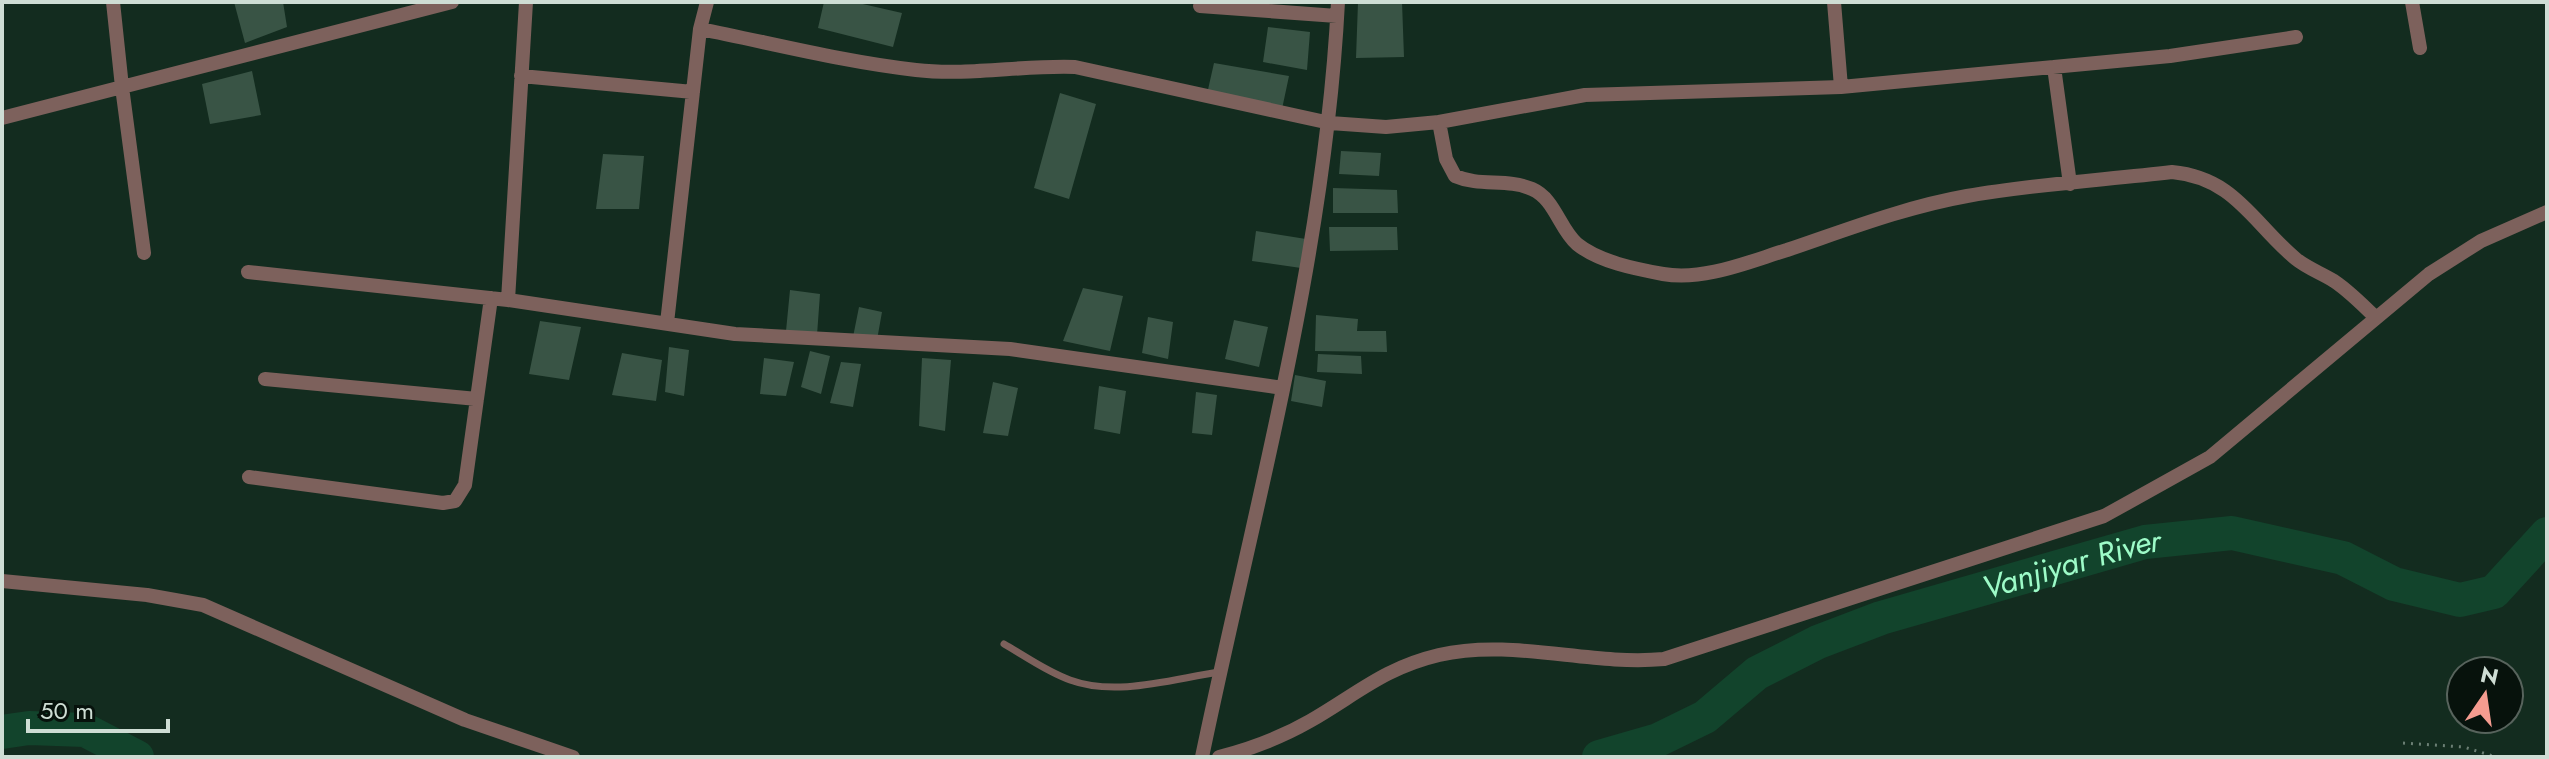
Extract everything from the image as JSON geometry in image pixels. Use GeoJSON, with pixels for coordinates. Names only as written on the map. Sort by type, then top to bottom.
{"type":"FeatureCollection","features":[{"type":"Feature","properties":{"kind":"street"},"geometry":{"type":"LineString","coordinates":[[113,2],[144,253]]}},
{"type":"Feature","properties":{"kind":"street"},"geometry":{"type":"LineString","coordinates":[[2,118],[452,2]]}},
{"type":"Feature","properties":{"kind":"street"},"geometry":{"type":"LineString","coordinates":[[508,300],[526,2]]}},
{"type":"Feature","properties":{"kind":"street"},"geometry":{"type":"LineString","coordinates":[[667,323],[700,29],[707,2]]}},
{"type":"Feature","properties":{"kind":"street"},"geometry":{"type":"LineString","coordinates":[[1834,2],[1841,87]]}},
{"type":"Feature","properties":{"kind":"street"},"geometry":{"type":"LineString","coordinates":[[2412,2],[2420,48]]}},
{"type":"Feature","properties":{"kind":"street"},"geometry":{"type":"LineString","coordinates":[[1200,6],[1338,9],[1330,123],[1302,300],[1202,757]]}},
{"type":"Feature","properties":{"kind":"street"},"geometry":{"type":"LineString","coordinates":[[700,29],[915,70],[960,73],[1037,66],[1075,67],[1330,123],[1386,127],[1439,122],[1585,95],[1841,87],[2170,56],[2296,37]]}},
{"type":"Feature","properties":{"kind":"street"},"geometry":{"type":"LineString","coordinates":[[2054,67],[2070,184]]}},
{"type":"Feature","properties":{"kind":"street"},"geometry":{"type":"LineString","coordinates":[[521,76],[693,92]]}},
{"type":"Feature","properties":{"kind":"street"},"geometry":{"type":"LineString","coordinates":[[1439,122],[1446,159],[1455,176],[1473,184],[1515,184],[1534,189],[1549,201],[1577,244],[1603,257],[1667,275],[1700,274],[1738,266],[1910,209],[1967,196],[2172,172],[2214,182],[2234,196],[2297,259],[2333,281],[2376,318]]}},
{"type":"Feature","properties":{"kind":"street"},"geometry":{"type":"LineString","coordinates":[[1219,757],[1284,735],[1395,668],[1441,654],[1518,650],[1614,662],[1664,659],[2104,516],[2210,457],[2429,274],[2481,241],[2547,212]]}},
{"type":"Feature","properties":{"kind":"street"},"geometry":{"type":"LineString","coordinates":[[248,272],[508,300],[735,334],[1010,349],[1283,388]]}},
{"type":"Feature","properties":{"kind":"street"},"geometry":{"type":"LineString","coordinates":[[249,477],[443,503],[455,501],[465,485],[491,298]]}},
{"type":"Feature","properties":{"kind":"street"},"geometry":{"type":"LineString","coordinates":[[265,379],[477,399]]}},
{"type":"Feature","properties":{"kind":"street"},"geometry":{"type":"LineString","coordinates":[[2,581],[147,595],[203,605],[465,720],[573,757]]}},
{"type":"Feature","properties":{"kind":"lane"},"geometry":{"type":"LineString","coordinates":[[1004,644],[1069,680],[1092,686],[1118,687],[1220,672]]}},
{"type":"Feature","properties":{"kind":"path"},"geometry":{"type":"LineString","coordinates":[[2403,743],[2464,747],[2496,757]]}},
{"type":"Feature","properties":{"kind":"building"},"geometry":{"type":"Polygon","coordinates":[[[234,2],[283,2],[287,27],[245,43],[234,2]]]}},
{"type":"Feature","properties":{"kind":"building"},"geometry":{"type":"Polygon","coordinates":[[[824,2],[854,2],[902,13],[893,47],[818,28],[824,2]]]}},
{"type":"Feature","properties":{"kind":"building"},"geometry":{"type":"Polygon","coordinates":[[[1358,2],[1402,2],[1404,57],[1356,58],[1358,2]]]}},
{"type":"Feature","properties":{"kind":"building"},"geometry":{"type":"Polygon","coordinates":[[[1268,27],[1310,32],[1307,70],[1263,62],[1268,27]]]}},
{"type":"Feature","properties":{"kind":"building"},"geometry":{"type":"Polygon","coordinates":[[[1214,63],[1289,76],[1282,109],[1207,94],[1214,63]]]}},
{"type":"Feature","properties":{"kind":"building"},"geometry":{"type":"Polygon","coordinates":[[[252,71],[261,115],[210,124],[202,84],[252,71]]]}},
{"type":"Feature","properties":{"kind":"building"},"geometry":{"type":"Polygon","coordinates":[[[1060,93],[1096,104],[1069,199],[1034,188],[1060,93]]]}},
{"type":"Feature","properties":{"kind":"building"},"geometry":{"type":"Polygon","coordinates":[[[1341,151],[1381,153],[1379,176],[1339,174],[1341,151]]]}},
{"type":"Feature","properties":{"kind":"building"},"geometry":{"type":"Polygon","coordinates":[[[603,154],[644,156],[639,209],[596,209],[603,154]]]}},
{"type":"Feature","properties":{"kind":"building"},"geometry":{"type":"Polygon","coordinates":[[[1333,188],[1397,190],[1398,213],[1333,213],[1333,188]]]}},
{"type":"Feature","properties":{"kind":"building"},"geometry":{"type":"Polygon","coordinates":[[[1329,227],[1397,227],[1398,250],[1330,251],[1329,227]]]}},
{"type":"Feature","properties":{"kind":"building"},"geometry":{"type":"Polygon","coordinates":[[[1256,231],[1306,239],[1301,268],[1252,261],[1256,231]]]}},
{"type":"Feature","properties":{"kind":"building"},"geometry":{"type":"Polygon","coordinates":[[[1083,288],[1123,296],[1110,351],[1063,341],[1083,288]]]}},
{"type":"Feature","properties":{"kind":"building"},"geometry":{"type":"Polygon","coordinates":[[[790,290],[820,294],[817,335],[786,331],[790,290]]]}},
{"type":"Feature","properties":{"kind":"building"},"geometry":{"type":"Polygon","coordinates":[[[859,307],[882,312],[877,340],[853,337],[859,307]]]}},
{"type":"Feature","properties":{"kind":"building"},"geometry":{"type":"Polygon","coordinates":[[[1316,315],[1358,319],[1357,331],[1386,331],[1387,352],[1315,351],[1316,315]]]}},
{"type":"Feature","properties":{"kind":"building"},"geometry":{"type":"Polygon","coordinates":[[[1148,317],[1173,322],[1168,359],[1142,353],[1148,317]]]}},
{"type":"Feature","properties":{"kind":"building"},"geometry":{"type":"Polygon","coordinates":[[[1234,320],[1268,327],[1259,367],[1225,359],[1234,320]]]}},
{"type":"Feature","properties":{"kind":"building"},"geometry":{"type":"Polygon","coordinates":[[[540,321],[581,327],[569,380],[529,374],[540,321]]]}},
{"type":"Feature","properties":{"kind":"building"},"geometry":{"type":"Polygon","coordinates":[[[669,347],[689,350],[684,396],[665,392],[669,347]]]}},
{"type":"Feature","properties":{"kind":"building"},"geometry":{"type":"Polygon","coordinates":[[[810,351],[830,356],[821,394],[801,387],[810,351]]]}},
{"type":"Feature","properties":{"kind":"building"},"geometry":{"type":"Polygon","coordinates":[[[622,353],[662,360],[656,401],[612,395],[622,353]]]}},
{"type":"Feature","properties":{"kind":"building"},"geometry":{"type":"Polygon","coordinates":[[[1318,354],[1361,356],[1362,374],[1317,372],[1318,354]]]}},
{"type":"Feature","properties":{"kind":"building"},"geometry":{"type":"Polygon","coordinates":[[[764,358],[794,362],[786,396],[760,394],[764,358]]]}},
{"type":"Feature","properties":{"kind":"building"},"geometry":{"type":"Polygon","coordinates":[[[922,358],[951,360],[945,431],[919,426],[922,358]]]}},
{"type":"Feature","properties":{"kind":"building"},"geometry":{"type":"Polygon","coordinates":[[[841,362],[861,364],[853,407],[830,403],[841,362]]]}},
{"type":"Feature","properties":{"kind":"building"},"geometry":{"type":"Polygon","coordinates":[[[1295,375],[1326,381],[1322,407],[1291,401],[1295,375]]]}},
{"type":"Feature","properties":{"kind":"building"},"geometry":{"type":"Polygon","coordinates":[[[993,382],[1018,388],[1008,436],[983,433],[993,382]]]}},
{"type":"Feature","properties":{"kind":"building"},"geometry":{"type":"Polygon","coordinates":[[[1099,386],[1126,391],[1120,434],[1094,429],[1099,386]]]}},
{"type":"Feature","properties":{"kind":"building"},"geometry":{"type":"Polygon","coordinates":[[[1196,392],[1217,395],[1212,435],[1192,433],[1196,392]]]}},
{"type":"Feature","properties":{"kind":"waterway","name":"Vanjiyar River"},"geometry":{"type":"LineString","coordinates":[[1599,757],[1658,740],[1705,717],[1757,673],[1818,642],[1881,618],[2145,542],[2232,533],[2343,558],[2394,584],[2460,600],[2494,592],[2547,534]]}},
{"type":"Feature","properties":{"kind":"waterway","name":"Vanjiyar River"},"geometry":{"type":"LineString","coordinates":[[2,732],[29,728],[85,730],[137,757]]}}]}
